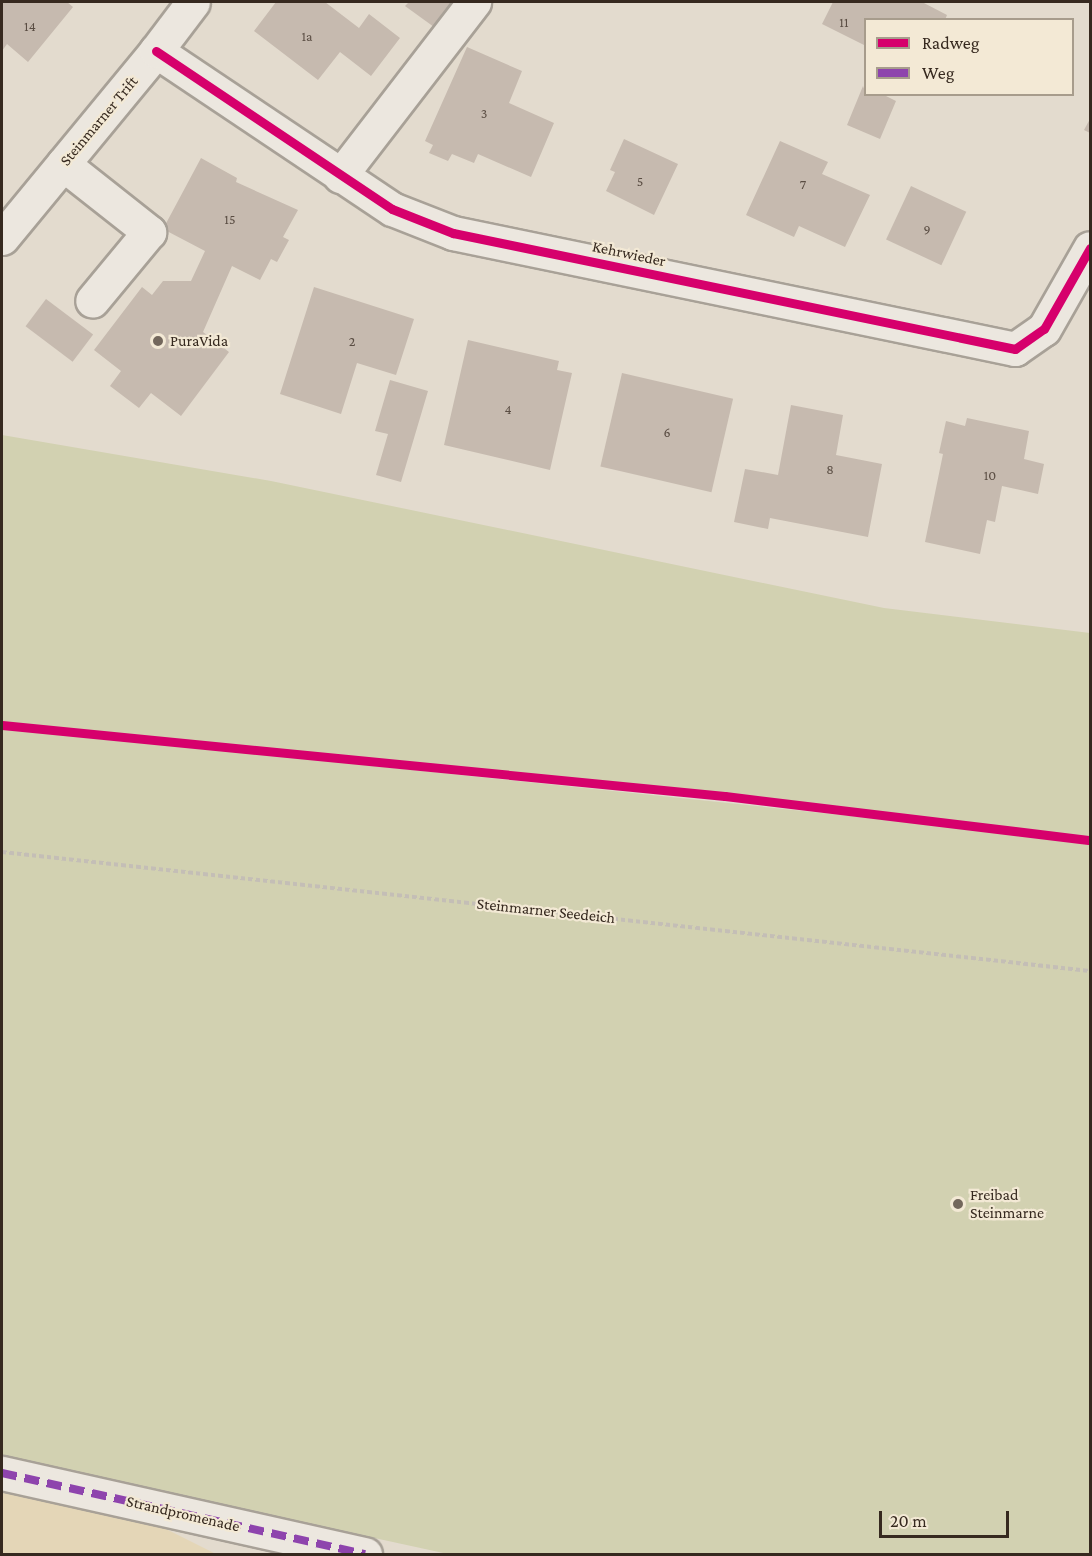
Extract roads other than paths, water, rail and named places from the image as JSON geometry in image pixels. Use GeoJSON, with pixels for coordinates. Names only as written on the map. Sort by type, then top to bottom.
{"type":"FeatureCollection","features":[{"type":"Feature","properties":{"kind":"street","name":"Steinmarner Trift"},"geometry":{"type":"LineString","coordinates":[[2,238],[156,51],[193,2]]}},
{"type":"Feature","properties":{"kind":"street"},"geometry":{"type":"LineString","coordinates":[[340,176],[474,2]]}},
{"type":"Feature","properties":{"kind":"street","name":"Kehrwieder"},"geometry":{"type":"LineString","coordinates":[[156,51],[392,209],[453,233],[1016,349],[1044,329],[1090,248]]}},
{"type":"Feature","properties":{"kind":"street"},"geometry":{"type":"LineString","coordinates":[[63,164],[149,232],[92,301]]}},
{"type":"Feature","properties":{"kind":"street","name":"Strandpromenade"},"geometry":{"type":"LineString","coordinates":[[2,1473],[365,1554]]}},
{"type":"Feature","properties":{"kind":"place","name":"PuraVida"},"geometry":{"type":"Point","coordinates":[158,341]}},
{"type":"Feature","properties":{"kind":"place","name":"Freibad Steinmarne"},"geometry":{"type":"Point","coordinates":[958,1204]}}]}
